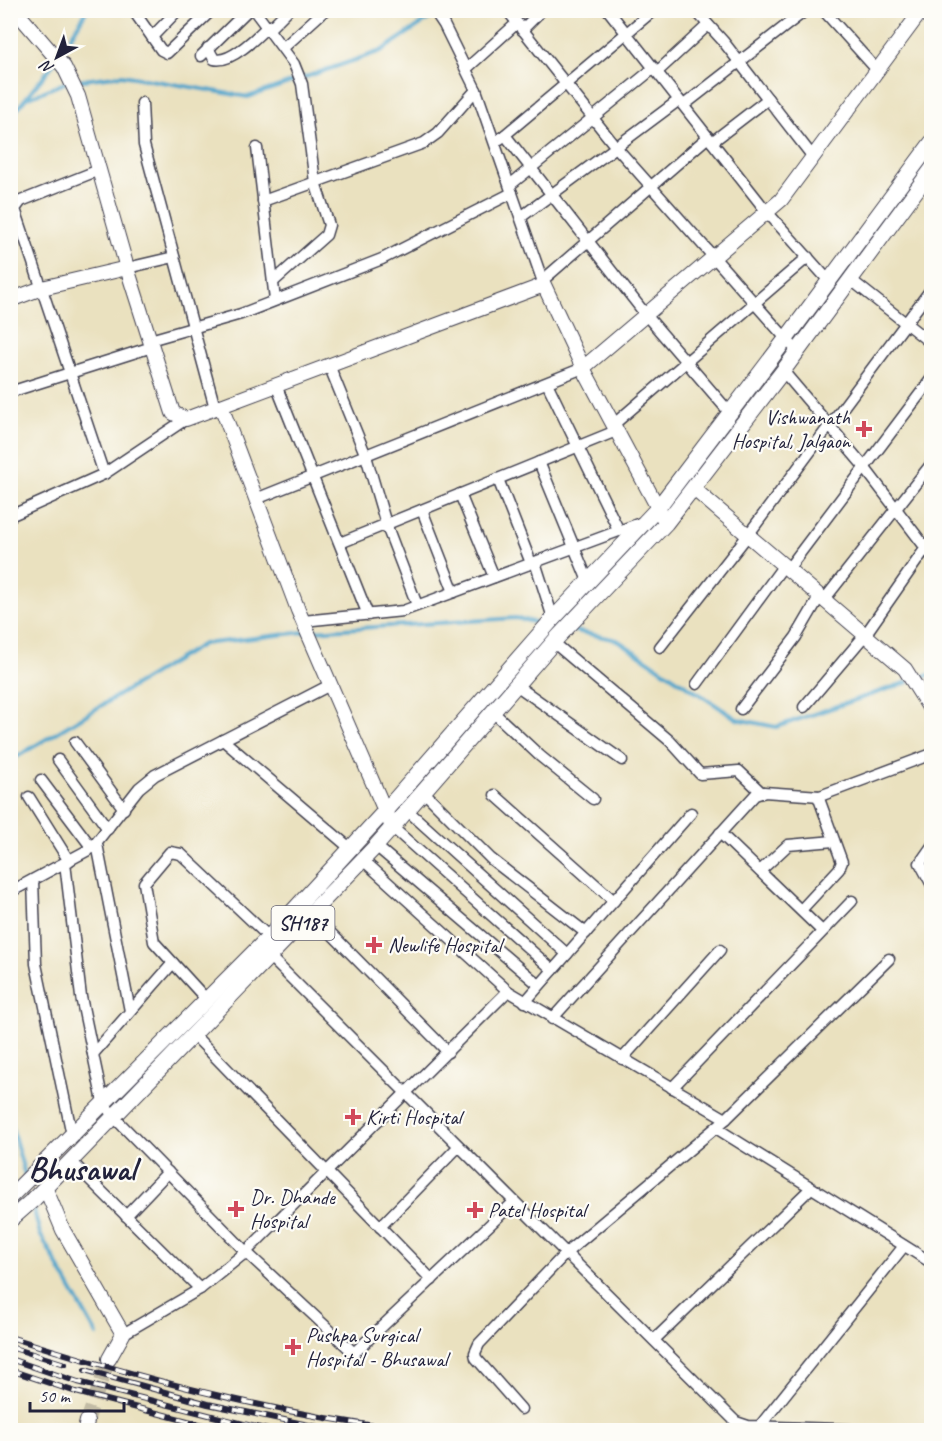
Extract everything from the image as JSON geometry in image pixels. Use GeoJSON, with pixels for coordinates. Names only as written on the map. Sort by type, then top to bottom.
{"type":"FeatureCollection","features":[{"type":"Feature","properties":{"kind":"main road","name":"SH187"},"geometry":{"type":"LineString","coordinates":[[10,1197],[28,1182],[103,1102],[269,937],[385,811],[552,619],[657,509],[932,142]]}},
{"type":"Feature","properties":{"kind":"main road","name":"SH187"},"geometry":{"type":"LineString","coordinates":[[10,1220],[71,1161],[363,860],[556,639],[666,523],[783,371],[932,169]]}},
{"type":"Feature","properties":{"kind":"street"},"geometry":{"type":"LineString","coordinates":[[15,10],[64,67],[78,96],[127,268],[173,413],[186,420]]}},
{"type":"Feature","properties":{"kind":"street"},"geometry":{"type":"LineString","coordinates":[[152,37],[178,10]]}},
{"type":"Feature","properties":{"kind":"street"},"geometry":{"type":"LineString","coordinates":[[136,12],[160,50],[167,53],[212,10]]}},
{"type":"Feature","properties":{"kind":"street"},"geometry":{"type":"LineString","coordinates":[[248,10],[205,52],[213,59],[221,60],[246,47],[288,10]]}},
{"type":"Feature","properties":{"kind":"street"},"geometry":{"type":"LineString","coordinates":[[254,10],[269,27],[296,66],[302,84],[315,182],[329,225],[328,232],[273,282]]}},
{"type":"Feature","properties":{"kind":"street"},"geometry":{"type":"LineString","coordinates":[[283,48],[325,10]]}},
{"type":"Feature","properties":{"kind":"street"},"geometry":{"type":"LineString","coordinates":[[434,10],[444,25],[476,90],[544,282],[583,368],[666,523]]}},
{"type":"Feature","properties":{"kind":"street"},"geometry":{"type":"LineString","coordinates":[[507,10],[565,86],[616,147],[798,351]]}},
{"type":"Feature","properties":{"kind":"street"},"geometry":{"type":"LineString","coordinates":[[466,69],[542,10]]}},
{"type":"Feature","properties":{"kind":"street"},"geometry":{"type":"LineString","coordinates":[[608,10],[767,212],[829,281]]}},
{"type":"Feature","properties":{"kind":"street"},"geometry":{"type":"LineString","coordinates":[[495,143],[654,10]]}},
{"type":"Feature","properties":{"kind":"street"},"geometry":{"type":"LineString","coordinates":[[695,10],[740,63],[813,157]]}},
{"type":"Feature","properties":{"kind":"street"},"geometry":{"type":"LineString","coordinates":[[521,217],[616,147],[740,63],[806,10]]}},
{"type":"Feature","properties":{"kind":"street"},"geometry":{"type":"LineString","coordinates":[[823,10],[877,70]]}},
{"type":"Feature","properties":{"kind":"street"},"geometry":{"type":"LineString","coordinates":[[256,499],[314,478],[583,368],[781,200],[922,10]]}},
{"type":"Feature","properties":{"kind":"street"},"geometry":{"type":"LineString","coordinates":[[10,392],[71,373],[382,259],[511,189],[530,168],[656,70],[708,25]]}},
{"type":"Feature","properties":{"kind":"street"},"geometry":{"type":"LineString","coordinates":[[263,201],[424,143],[438,133],[476,90]]}},
{"type":"Feature","properties":{"kind":"street"},"geometry":{"type":"LineString","coordinates":[[10,516],[104,474],[186,420],[544,282],[587,240],[650,186],[710,139],[768,99]]}},
{"type":"Feature","properties":{"kind":"street"},"geometry":{"type":"LineString","coordinates":[[142,103],[144,145],[192,328],[218,407],[303,621],[392,827],[553,970]]}},
{"type":"Feature","properties":{"kind":"street"},"geometry":{"type":"LineString","coordinates":[[505,135],[646,315],[730,413]]}},
{"type":"Feature","properties":{"kind":"street"},"geometry":{"type":"LineString","coordinates":[[257,148],[275,300]]}},
{"type":"Feature","properties":{"kind":"street"},"geometry":{"type":"LineString","coordinates":[[99,170],[21,201],[16,206],[15,213],[104,474]]}},
{"type":"Feature","properties":{"kind":"street"},"geometry":{"type":"LineString","coordinates":[[10,300],[42,288],[174,257]]}},
{"type":"Feature","properties":{"kind":"street"},"geometry":{"type":"LineString","coordinates":[[340,543],[578,446],[615,428],[686,361],[808,257]]}},
{"type":"Feature","properties":{"kind":"street"},"geometry":{"type":"LineString","coordinates":[[850,279],[932,344]]}},
{"type":"Feature","properties":{"kind":"street"},"geometry":{"type":"LineString","coordinates":[[660,647],[830,427],[932,288]]}},
{"type":"Feature","properties":{"kind":"street"},"geometry":{"type":"LineString","coordinates":[[329,365],[366,456],[386,524],[417,605]]}},
{"type":"Feature","properties":{"kind":"street"},"geometry":{"type":"LineString","coordinates":[[783,371],[929,548],[865,635],[804,707]]}},
{"type":"Feature","properties":{"kind":"street"},"geometry":{"type":"LineString","coordinates":[[697,684],[932,378]]}},
{"type":"Feature","properties":{"kind":"street"},"geometry":{"type":"LineString","coordinates":[[548,382],[619,531]]}},
{"type":"Feature","properties":{"kind":"street"},"geometry":{"type":"LineString","coordinates":[[276,385],[368,615]]}},
{"type":"Feature","properties":{"kind":"street"},"geometry":{"type":"LineString","coordinates":[[539,462],[588,581]]}},
{"type":"Feature","properties":{"kind":"street"},"geometry":{"type":"LineString","coordinates":[[741,710],[822,598],[897,510],[932,463]]}},
{"type":"Feature","properties":{"kind":"street"},"geometry":{"type":"LineString","coordinates":[[498,479],[533,563],[552,619]]}},
{"type":"Feature","properties":{"kind":"street"},"geometry":{"type":"LineString","coordinates":[[694,489],[905,669],[932,711]]}},
{"type":"Feature","properties":{"kind":"street"},"geometry":{"type":"LineString","coordinates":[[460,494],[494,577]]}},
{"type":"Feature","properties":{"kind":"street"},"geometry":{"type":"LineString","coordinates":[[422,510],[454,592]]}},
{"type":"Feature","properties":{"kind":"street"},"geometry":{"type":"LineString","coordinates":[[303,621],[395,612],[645,521]]}},
{"type":"Feature","properties":{"kind":"street"},"geometry":{"type":"LineString","coordinates":[[556,639],[670,741],[700,774],[739,771],[762,793]]}},
{"type":"Feature","properties":{"kind":"street"},"geometry":{"type":"LineString","coordinates":[[10,892],[95,846],[139,788],[155,775],[330,685]]}},
{"type":"Feature","properties":{"kind":"street"},"geometry":{"type":"LineString","coordinates":[[516,685],[622,760]]}},
{"type":"Feature","properties":{"kind":"street"},"geometry":{"type":"LineString","coordinates":[[493,712],[534,752],[593,799]]}},
{"type":"Feature","properties":{"kind":"street"},"geometry":{"type":"LineString","coordinates":[[223,740],[351,849]]}},
{"type":"Feature","properties":{"kind":"street"},"geometry":{"type":"LineString","coordinates":[[75,742],[124,809]]}},
{"type":"Feature","properties":{"kind":"street"},"geometry":{"type":"LineString","coordinates":[[552,1019],[752,799],[762,793],[818,796],[932,754]]}},
{"type":"Feature","properties":{"kind":"street"},"geometry":{"type":"LineString","coordinates":[[58,760],[108,829]]}},
{"type":"Feature","properties":{"kind":"street"},"geometry":{"type":"LineString","coordinates":[[41,780],[95,846],[130,1011]]}},
{"type":"Feature","properties":{"kind":"street"},"geometry":{"type":"LineString","coordinates":[[423,791],[491,859],[586,933]]}},
{"type":"Feature","properties":{"kind":"street"},"geometry":{"type":"LineString","coordinates":[[495,795],[614,901]]}},
{"type":"Feature","properties":{"kind":"street"},"geometry":{"type":"LineString","coordinates":[[801,910],[841,866],[818,796]]}},
{"type":"Feature","properties":{"kind":"street"},"geometry":{"type":"LineString","coordinates":[[29,797],[67,862],[80,990],[103,1102],[113,1116],[246,1251],[354,1353],[514,1202]]}},
{"type":"Feature","properties":{"kind":"street"},"geometry":{"type":"LineString","coordinates":[[407,810],[567,954]]}},
{"type":"Feature","properties":{"kind":"street"},"geometry":{"type":"LineString","coordinates":[[525,1002],[691,813]]}},
{"type":"Feature","properties":{"kind":"street"},"geometry":{"type":"LineString","coordinates":[[720,833],[822,931]]}},
{"type":"Feature","properties":{"kind":"street"},"geometry":{"type":"LineString","coordinates":[[760,872],[788,845],[834,840]]}},
{"type":"Feature","properties":{"kind":"street"},"geometry":{"type":"LineString","coordinates":[[376,846],[539,986]]}},
{"type":"Feature","properties":{"kind":"street"},"geometry":{"type":"LineString","coordinates":[[932,846],[923,855],[920,864],[932,885]]}},
{"type":"Feature","properties":{"kind":"street"},"geometry":{"type":"LineString","coordinates":[[206,999],[152,937],[144,889],[146,879],[174,851],[181,854],[269,937]]}},
{"type":"Feature","properties":{"kind":"street"},"geometry":{"type":"LineString","coordinates":[[363,860],[508,991],[552,1019],[726,1119]]}},
{"type":"Feature","properties":{"kind":"street"},"geometry":{"type":"LineString","coordinates":[[31,881],[36,964],[72,1135]]}},
{"type":"Feature","properties":{"kind":"street"},"geometry":{"type":"LineString","coordinates":[[672,1088],[852,901]]}},
{"type":"Feature","properties":{"kind":"street"},"geometry":{"type":"LineString","coordinates":[[312,914],[448,1052]]}},
{"type":"Feature","properties":{"kind":"street"},"geometry":{"type":"LineString","coordinates":[[622,1059],[720,950]]}},
{"type":"Feature","properties":{"kind":"street"},"geometry":{"type":"LineString","coordinates":[[270,957],[736,1422],[759,1427],[868,1431]]}},
{"type":"Feature","properties":{"kind":"street"},"geometry":{"type":"LineString","coordinates":[[521,1409],[476,1358],[475,1353],[479,1344],[566,1253],[726,1119],[889,959]]}},
{"type":"Feature","properties":{"kind":"street"},"geometry":{"type":"LineString","coordinates":[[93,1054],[173,963]]}},
{"type":"Feature","properties":{"kind":"street"},"geometry":{"type":"LineString","coordinates":[[109,1359],[123,1334],[200,1289],[246,1251],[406,1095],[508,991]]}},
{"type":"Feature","properties":{"kind":"street"},"geometry":{"type":"LineString","coordinates":[[193,1034],[432,1280]]}},
{"type":"Feature","properties":{"kind":"street"},"geometry":{"type":"LineString","coordinates":[[716,1128],[932,1263]]}},
{"type":"Feature","properties":{"kind":"street"},"geometry":{"type":"LineString","coordinates":[[380,1227],[458,1147]]}},
{"type":"Feature","properties":{"kind":"street"},"geometry":{"type":"LineString","coordinates":[[71,1161],[200,1289]]}},
{"type":"Feature","properties":{"kind":"street"},"geometry":{"type":"LineString","coordinates":[[126,1216],[168,1172]]}},
{"type":"Feature","properties":{"kind":"street"},"geometry":{"type":"LineString","coordinates":[[654,1340],[811,1188]]}},
{"type":"Feature","properties":{"kind":"street"},"geometry":{"type":"LineString","coordinates":[[40,1192],[123,1334]]}},
{"type":"Feature","properties":{"kind":"street"},"geometry":{"type":"LineString","coordinates":[[759,1427],[903,1246]]}},
{"type":"Feature","properties":{"kind":"waterway"},"geometry":{"type":"LineString","coordinates":[[59,56],[87,10]]}},
{"type":"Feature","properties":{"kind":"waterway"},"geometry":{"type":"LineString","coordinates":[[75,81],[122,75],[248,97],[381,51],[442,10]]}},
{"type":"Feature","properties":{"kind":"waterway"},"geometry":{"type":"LineString","coordinates":[[10,118],[55,62]]}},
{"type":"Feature","properties":{"kind":"waterway"},"geometry":{"type":"LineString","coordinates":[[27,98],[67,82]]}},
{"type":"Feature","properties":{"kind":"waterway"},"geometry":{"type":"LineString","coordinates":[[312,631],[516,618],[543,624]]}},
{"type":"Feature","properties":{"kind":"waterway"},"geometry":{"type":"LineString","coordinates":[[571,630],[617,640],[737,719],[776,727],[908,682]]}},
{"type":"Feature","properties":{"kind":"waterway"},"geometry":{"type":"LineString","coordinates":[[10,761],[203,644],[304,632]]}},
{"type":"Feature","properties":{"kind":"waterway"},"geometry":{"type":"LineString","coordinates":[[915,679],[932,674]]}},
{"type":"Feature","properties":{"kind":"waterway"},"geometry":{"type":"LineString","coordinates":[[10,1121],[25,1175]]}},
{"type":"Feature","properties":{"kind":"waterway"},"geometry":{"type":"LineString","coordinates":[[33,1206],[40,1234],[97,1335]]}},
{"type":"Feature","properties":{"kind":"waterway"},"geometry":{"type":"LineString","coordinates":[[122,1425],[122,1430]]}},
{"type":"Feature","properties":{"kind":"tunnel"},"geometry":{"type":"LineString","coordinates":[[87,1421],[109,1359]]}},
{"type":"Feature","properties":{"kind":"railway"},"geometry":{"type":"LineString","coordinates":[[10,1337],[155,1380],[204,1392],[302,1414],[402,1430]]}},
{"type":"Feature","properties":{"kind":"railway"},"geometry":{"type":"LineString","coordinates":[[10,1347],[65,1364]]}},
{"type":"Feature","properties":{"kind":"railway"},"geometry":{"type":"LineString","coordinates":[[10,1359],[78,1382],[268,1430]]}},
{"type":"Feature","properties":{"kind":"railway"},"geometry":{"type":"LineString","coordinates":[[10,1370],[76,1392],[222,1430]]}},
{"type":"Feature","properties":{"kind":"railway"},"geometry":{"type":"LineString","coordinates":[[85,1370],[208,1404],[332,1430]]}},
{"type":"Feature","properties":{"kind":"place","name":"Vishwanath Hospital, Jalgaon"},"geometry":{"type":"Point","coordinates":[864,429]}},
{"type":"Feature","properties":{"kind":"place","name":"Newlife Hospital"},"geometry":{"type":"Point","coordinates":[374,945]}},
{"type":"Feature","properties":{"kind":"place","name":"Kirti Hospital"},"geometry":{"type":"Point","coordinates":[353,1117]}},
{"type":"Feature","properties":{"kind":"place","name":"Dr. Dhande Hospital"},"geometry":{"type":"Point","coordinates":[236,1209]}},
{"type":"Feature","properties":{"kind":"place","name":"Patel Hospital"},"geometry":{"type":"Point","coordinates":[475,1210]}},
{"type":"Feature","properties":{"kind":"place","name":"Pushpa Surgical Hospital - Bhusawal"},"geometry":{"type":"Point","coordinates":[293,1347]}},
{"type":"Feature","properties":{"kind":"district","name":"Bhusawal"},"geometry":{"type":"Point","coordinates":[82,1168]}}]}
